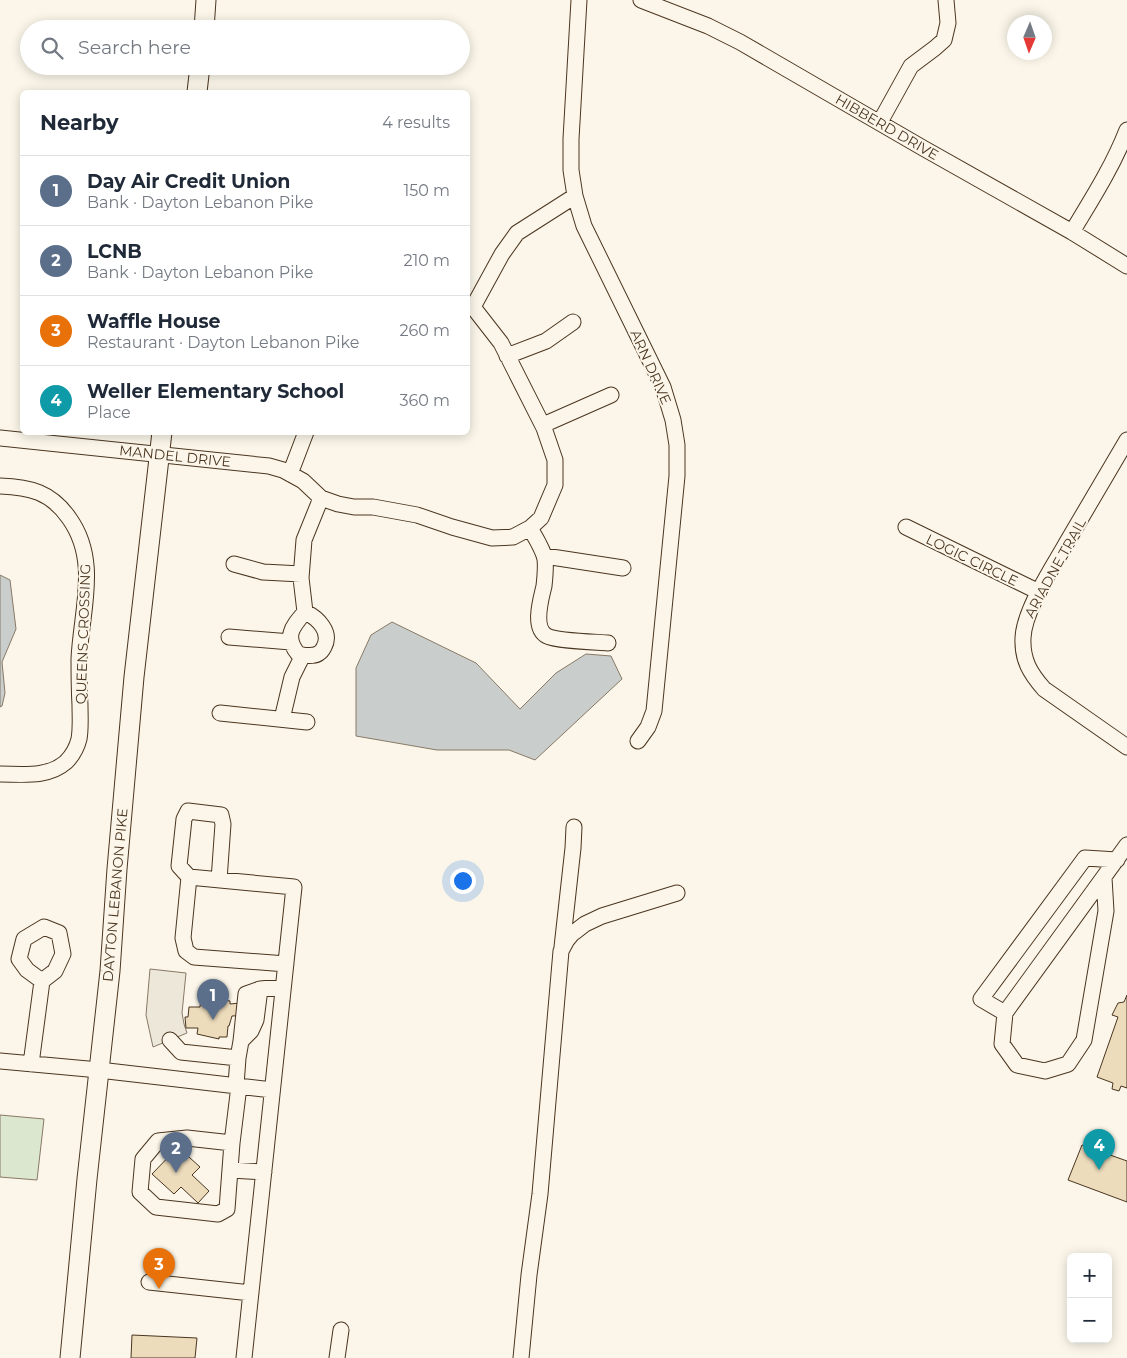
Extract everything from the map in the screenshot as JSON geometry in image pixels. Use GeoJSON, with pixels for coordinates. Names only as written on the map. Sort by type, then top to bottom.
{"type":"FeatureCollection","features":[{"type":"Feature","properties":{"kind":"main road"},"geometry":{"type":"LineString","coordinates":[[205,20],[206,0]]}},
{"type":"Feature","properties":{"kind":"main road"},"geometry":{"type":"LineString","coordinates":[[197,90],[199,75]]}},
{"type":"Feature","properties":{"kind":"main road","name":"DAYTON LEBANON PIKE"},"geometry":{"type":"LineString","coordinates":[[70,1358],[87,1179],[110,972],[134,677],[162,435]]}},
{"type":"Feature","properties":{"kind":"street","name":"ARN DRIVE"},"geometry":{"type":"LineString","coordinates":[[579,0],[571,139],[571,170],[575,196],[584,226],[663,387],[673,420],[677,445],[678,476],[654,711],[648,727],[638,741]]}},
{"type":"Feature","properties":{"kind":"street","name":"HIBBERD DRIVE"},"geometry":{"type":"LineString","coordinates":[[641,0],[708,26],[740,42],[1072,232],[1127,266]]}},
{"type":"Feature","properties":{"kind":"street"},"geometry":{"type":"LineString","coordinates":[[880,122],[910,66],[944,40],[948,23],[946,0]]}},
{"type":"Feature","properties":{"kind":"street"},"geometry":{"type":"LineString","coordinates":[[1072,232],[1107,174],[1127,130]]}},
{"type":"Feature","properties":{"kind":"street"},"geometry":{"type":"LineString","coordinates":[[575,196],[517,233],[470,306],[501,343],[543,425],[555,460],[555,485],[540,518],[530,528],[545,556],[546,566],[540,603],[539,623],[541,631],[548,637],[558,639],[608,643]]}},
{"type":"Feature","properties":{"kind":"street"},"geometry":{"type":"LineString","coordinates":[[507,356],[546,341],[573,322]]}},
{"type":"Feature","properties":{"kind":"street"},"geometry":{"type":"LineString","coordinates":[[543,425],[611,395]]}},
{"type":"Feature","properties":{"kind":"street"},"geometry":{"type":"LineString","coordinates":[[290,474],[305,435]]}},
{"type":"Feature","properties":{"kind":"street","name":"MANDEL DRIVE"},"geometry":{"type":"LineString","coordinates":[[0,438],[269,466],[283,470],[303,481],[322,498],[340,505],[373,507],[417,515],[452,528],[492,538],[512,537],[530,528]]}},
{"type":"Feature","properties":{"kind":"street","name":"ARIADNE TRAIL"},"geometry":{"type":"LineString","coordinates":[[1127,440],[1039,592],[1026,619],[1023,638],[1027,666],[1032,676],[1044,689],[1127,747]]}},
{"type":"Feature","properties":{"kind":"street","name":"QUEENS CROSSING"},"geometry":{"type":"LineString","coordinates":[[0,486],[35,490],[60,506],[74,524],[82,541],[86,555],[87,570],[79,656],[80,727],[79,740],[74,753],[66,762],[46,772],[35,774],[0,774]]}},
{"type":"Feature","properties":{"kind":"street"},"geometry":{"type":"LineString","coordinates":[[305,612],[314,616],[322,625],[327,636],[326,644],[319,654],[299,654],[290,637],[293,628],[305,612],[301,574],[304,540],[322,498]]}},
{"type":"Feature","properties":{"kind":"street","name":"LOGIC CIRCLE"},"geometry":{"type":"LineString","coordinates":[[906,527],[1039,592]]}},
{"type":"Feature","properties":{"kind":"street"},"geometry":{"type":"LineString","coordinates":[[545,556],[623,568]]}},
{"type":"Feature","properties":{"kind":"street"},"geometry":{"type":"LineString","coordinates":[[234,564],[263,572],[301,574]]}},
{"type":"Feature","properties":{"kind":"street"},"geometry":{"type":"LineString","coordinates":[[229,637],[291,642]]}},
{"type":"Feature","properties":{"kind":"street"},"geometry":{"type":"LineString","coordinates":[[282,719],[292,677],[303,655]]}},
{"type":"Feature","properties":{"kind":"street"},"geometry":{"type":"LineString","coordinates":[[220,713],[307,722]]}},
{"type":"Feature","properties":{"kind":"street"},"geometry":{"type":"LineString","coordinates":[[219,880],[221,815],[188,811],[184,819],[179,866],[189,877],[219,880],[294,887],[244,1358]]}},
{"type":"Feature","properties":{"kind":"street"},"geometry":{"type":"LineString","coordinates":[[521,1358],[529,1275],[540,1194],[574,827]]}},
{"type":"Feature","properties":{"kind":"street"},"geometry":{"type":"LineString","coordinates":[[1104,878],[1106,911],[1084,1040],[1068,1064],[1045,1071],[1017,1065],[1002,1044],[1005,1013],[1127,845]]}},
{"type":"Feature","properties":{"kind":"street"},"geometry":{"type":"LineString","coordinates":[[1005,1013],[981,999],[1085,858],[1117,860]]}},
{"type":"Feature","properties":{"kind":"street"},"geometry":{"type":"LineString","coordinates":[[189,877],[184,938],[186,951],[194,957],[286,964]]}},
{"type":"Feature","properties":{"kind":"street"},"geometry":{"type":"LineString","coordinates":[[562,949],[572,934],[585,924],[602,916],[677,893]]}},
{"type":"Feature","properties":{"kind":"street"},"geometry":{"type":"LineString","coordinates":[[31,1064],[42,980]]}},
{"type":"Feature","properties":{"kind":"street"},"geometry":{"type":"LineString","coordinates":[[232,1144],[187,1138],[158,1141],[143,1159],[140,1192],[156,1207],[218,1214],[227,1209],[237,1086],[238,1058],[246,994],[260,988],[283,987]]}},
{"type":"Feature","properties":{"kind":"street"},"geometry":{"type":"LineString","coordinates":[[241,1041],[251,1031],[256,1020],[260,988]]}},
{"type":"Feature","properties":{"kind":"street"},"geometry":{"type":"LineString","coordinates":[[170,1040],[181,1052],[238,1058]]}},
{"type":"Feature","properties":{"kind":"street"},"geometry":{"type":"LineString","coordinates":[[0,1061],[99,1070],[272,1090]]}},
{"type":"Feature","properties":{"kind":"street"},"geometry":{"type":"LineString","coordinates":[[230,1170],[264,1172]]}},
{"type":"Feature","properties":{"kind":"street"},"geometry":{"type":"LineString","coordinates":[[149,1282],[251,1292]]}},
{"type":"Feature","properties":{"kind":"street"},"geometry":{"type":"LineString","coordinates":[[337,1358],[341,1330]]}},
{"type":"Feature","properties":{"kind":"green space"},"geometry":{"type":"Polygon","coordinates":[[[0,1115],[44,1119],[37,1180],[0,1177],[0,1115]]]}},
{"type":"Feature","properties":{"kind":"shaded area"},"geometry":{"type":"Polygon","coordinates":[[[0,575],[10,580],[16,629],[2,662],[5,693],[2,706],[0,707],[0,575]]]}},
{"type":"Feature","properties":{"kind":"shaded area"},"geometry":{"type":"Polygon","coordinates":[[[392,622],[476,663],[520,709],[556,673],[586,654],[611,656],[622,679],[535,760],[509,750],[437,750],[356,736],[356,668],[371,635],[392,622]]]}},
{"type":"Feature","properties":{"kind":"shaded area"},"geometry":{"type":"Polygon","coordinates":[[[150,969],[186,973],[182,1013],[187,1033],[153,1047],[146,1015],[150,969]]]}},
{"type":"Feature","properties":{"kind":"building"},"geometry":{"type":"Polygon","coordinates":[[[1127,995],[1127,1088],[1121,1086],[1119,1091],[1112,1089],[1113,1083],[1097,1077],[1118,1017],[1112,1015],[1118,1003],[1124,1002],[1127,995]]]}},
{"type":"Feature","properties":{"kind":"building"},"geometry":{"type":"Polygon","coordinates":[[[214,996],[230,1001],[230,1004],[251,1002],[252,1015],[232,1016],[228,1026],[227,1037],[219,1037],[219,1039],[197,1034],[198,1028],[186,1028],[185,1017],[188,1017],[189,1007],[200,1007],[201,998],[214,999],[214,996]]]}},
{"type":"Feature","properties":{"kind":"building"},"geometry":{"type":"Polygon","coordinates":[[[1093,1141],[1099,1143],[1096,1150],[1127,1161],[1127,1202],[1068,1180],[1082,1145],[1089,1147],[1093,1141]]]}},
{"type":"Feature","properties":{"kind":"building"},"geometry":{"type":"Polygon","coordinates":[[[178,1147],[200,1167],[192,1175],[209,1191],[198,1203],[181,1187],[174,1194],[152,1174],[178,1147]]]}},
{"type":"Feature","properties":{"kind":"building"},"geometry":{"type":"Polygon","coordinates":[[[132,1335],[197,1338],[195,1358],[131,1358],[132,1335]]]}},
{"type":"Feature","properties":{"kind":"place","name":"Day Air Credit Union"},"geometry":{"type":"Point","coordinates":[213,1020]}},
{"type":"Feature","properties":{"kind":"place","name":"Weller Elementary School"},"geometry":{"type":"Point","coordinates":[1099,1170]}},
{"type":"Feature","properties":{"kind":"place","name":"LCNB"},"geometry":{"type":"Point","coordinates":[176,1173]}},
{"type":"Feature","properties":{"kind":"place","name":"Waffle House"},"geometry":{"type":"Point","coordinates":[159,1289]}}]}
